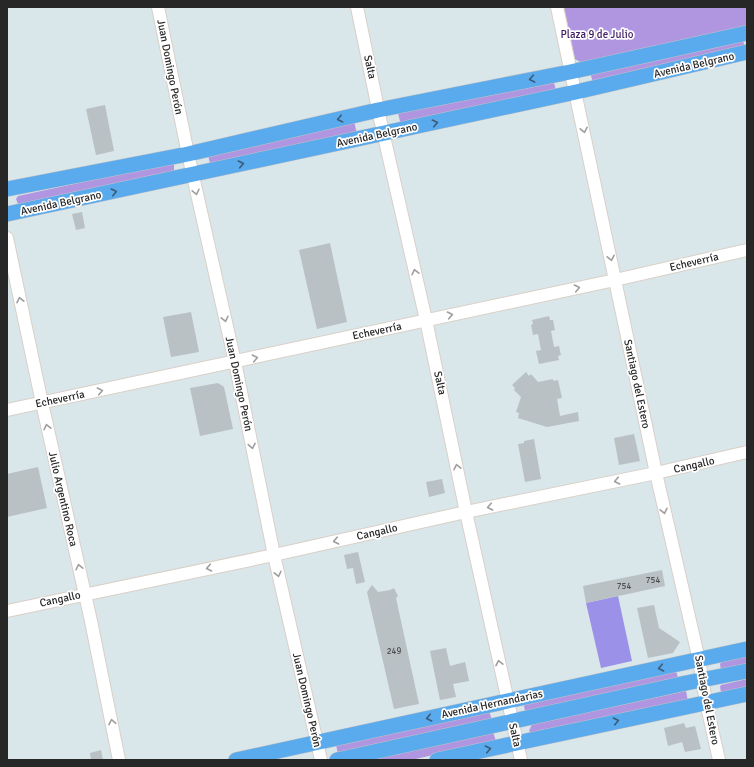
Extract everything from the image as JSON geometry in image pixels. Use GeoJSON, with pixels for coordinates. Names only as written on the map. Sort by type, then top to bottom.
{"type":"FeatureCollection","features":[{"type":"Feature","properties":{"kind":"main road","name":"Avenida Belgrano"},"geometry":{"type":"LineString","coordinates":[[7,189],[188,154],[378,110],[570,72],[747,33]]}},
{"type":"Feature","properties":{"kind":"main road","name":"Avenida Belgrano"},"geometry":{"type":"LineString","coordinates":[[7,214],[576,92],[747,52]]}},
{"type":"Feature","properties":{"kind":"main road","name":"Avenida Hernandarias"},"geometry":{"type":"LineString","coordinates":[[236,760],[747,649]]}},
{"type":"Feature","properties":{"kind":"main road","name":"Avenida Hernandarias"},"geometry":{"type":"LineString","coordinates":[[338,760],[747,671]]}},
{"type":"Feature","properties":{"kind":"main road"},"geometry":{"type":"LineString","coordinates":[[437,760],[747,694]]}},
{"type":"Feature","properties":{"kind":"street","name":"Juan Domingo Perón"},"geometry":{"type":"LineString","coordinates":[[158,7],[192,175],[235,362],[274,555],[321,760]]}},
{"type":"Feature","properties":{"kind":"street","name":"Salta"},"geometry":{"type":"LineString","coordinates":[[357,7],[383,134],[426,320],[466,512],[521,760]]}},
{"type":"Feature","properties":{"kind":"street","name":"Santiago del Estero"},"geometry":{"type":"LineString","coordinates":[[557,7],[656,473],[699,660],[706,702],[719,760]]}},
{"type":"Feature","properties":{"kind":"street","name":"Julio Argentino Roca"},"geometry":{"type":"LineString","coordinates":[[7,238],[91,621],[119,760]]}},
{"type":"Feature","properties":{"kind":"street","name":"Echeverría"},"geometry":{"type":"LineString","coordinates":[[7,410],[615,280],[747,250]]}},
{"type":"Feature","properties":{"kind":"street","name":"Cangallo"},"geometry":{"type":"LineString","coordinates":[[7,611],[274,555],[466,512],[656,473],[747,452]]}},
{"type":"Feature","properties":{"kind":"green space","name":"Plaza 9 de Julio"},"geometry":{"type":"Polygon","coordinates":[[[564,7],[747,7],[747,26],[584,64],[575,59],[564,7]]]}},
{"type":"Feature","properties":{"kind":"green space"},"geometry":{"type":"Polygon","coordinates":[[[742,36],[745,49],[593,83],[590,72],[742,36]]]}},
{"type":"Feature","properties":{"kind":"green space"},"geometry":{"type":"Polygon","coordinates":[[[554,83],[556,90],[401,125],[398,113],[554,83]]]}},
{"type":"Feature","properties":{"kind":"green space"},"geometry":{"type":"Polygon","coordinates":[[[354,121],[357,134],[210,164],[208,155],[354,121]]]}},
{"type":"Feature","properties":{"kind":"green space"},"geometry":{"type":"Polygon","coordinates":[[[171,163],[174,165],[174,171],[18,204],[16,199],[18,196],[171,163]]]}},
{"type":"Feature","properties":{"kind":"green space"},"geometry":{"type":"Polygon","coordinates":[[[747,656],[747,667],[721,671],[720,664],[722,661],[747,656]]]}},
{"type":"Feature","properties":{"kind":"green space"},"geometry":{"type":"Polygon","coordinates":[[[676,671],[679,681],[525,711],[524,706],[526,703],[676,671]]]}},
{"type":"Feature","properties":{"kind":"green space"},"geometry":{"type":"Polygon","coordinates":[[[747,679],[747,690],[721,692],[721,685],[747,679]]]}},
{"type":"Feature","properties":{"kind":"green space"},"geometry":{"type":"Polygon","coordinates":[[[686,691],[688,701],[532,733],[529,731],[532,724],[686,691]]]}},
{"type":"Feature","properties":{"kind":"green space"},"geometry":{"type":"Polygon","coordinates":[[[489,711],[492,720],[338,754],[336,745],[489,711]]]}},
{"type":"Feature","properties":{"kind":"green space"},"geometry":{"type":"Polygon","coordinates":[[[493,732],[496,741],[411,760],[367,760],[493,732]]]}},
{"type":"Feature","properties":{"kind":"shaded area"},"geometry":{"type":"Polygon","coordinates":[[[618,596],[632,661],[601,668],[586,603],[618,596]]]}},
{"type":"Feature","properties":{"kind":"building"},"geometry":{"type":"Polygon","coordinates":[[[105,105],[114,151],[96,155],[86,109],[105,105]]]}},
{"type":"Feature","properties":{"kind":"building"},"geometry":{"type":"Polygon","coordinates":[[[82,212],[85,228],[76,230],[72,214],[82,212]]]}},
{"type":"Feature","properties":{"kind":"building"},"geometry":{"type":"Polygon","coordinates":[[[330,243],[347,322],[317,329],[299,250],[330,243]]]}},
{"type":"Feature","properties":{"kind":"building"},"geometry":{"type":"Polygon","coordinates":[[[191,312],[199,352],[171,357],[163,317],[191,312]]]}},
{"type":"Feature","properties":{"kind":"building"},"geometry":{"type":"Polygon","coordinates":[[[549,316],[550,320],[553,320],[555,330],[551,331],[554,347],[559,346],[561,355],[558,356],[559,360],[539,364],[536,351],[541,350],[538,334],[533,335],[531,325],[533,324],[532,320],[549,316]]]}},
{"type":"Feature","properties":{"kind":"building"},"geometry":{"type":"Polygon","coordinates":[[[526,372],[529,376],[531,374],[538,382],[553,379],[553,381],[558,380],[562,398],[557,399],[560,416],[578,412],[579,421],[547,427],[518,418],[519,413],[516,412],[521,397],[514,390],[515,388],[512,385],[526,372]]]}},
{"type":"Feature","properties":{"kind":"building"},"geometry":{"type":"Polygon","coordinates":[[[218,383],[224,387],[233,429],[200,436],[190,388],[218,383]]]}},
{"type":"Feature","properties":{"kind":"building"},"geometry":{"type":"Polygon","coordinates":[[[634,434],[640,461],[619,465],[614,438],[634,434]]]}},
{"type":"Feature","properties":{"kind":"building"},"geometry":{"type":"Polygon","coordinates":[[[534,439],[541,479],[525,482],[518,444],[534,439]]]}},
{"type":"Feature","properties":{"kind":"building"},"geometry":{"type":"Polygon","coordinates":[[[38,467],[47,508],[7,517],[7,474],[38,467]]]}},
{"type":"Feature","properties":{"kind":"building"},"geometry":{"type":"Polygon","coordinates":[[[442,479],[445,493],[429,497],[426,482],[442,479]]]}},
{"type":"Feature","properties":{"kind":"building"},"geometry":{"type":"Polygon","coordinates":[[[358,552],[365,582],[356,584],[353,568],[347,569],[344,555],[358,552]]]}},
{"type":"Feature","properties":{"kind":"building"},"geometry":{"type":"Polygon","coordinates":[[[662,570],[665,586],[586,603],[583,586],[662,570]]]}},
{"type":"Feature","properties":{"kind":"building"},"geometry":{"type":"Polygon","coordinates":[[[372,585],[378,592],[394,588],[398,596],[396,598],[419,704],[394,709],[367,592],[372,585]]]}},
{"type":"Feature","properties":{"kind":"building"},"geometry":{"type":"Polygon","coordinates":[[[654,605],[659,628],[680,642],[673,653],[648,658],[637,608],[654,605]]]}},
{"type":"Feature","properties":{"kind":"building"},"geometry":{"type":"Polygon","coordinates":[[[446,648],[450,666],[465,662],[469,681],[453,684],[456,697],[440,700],[430,651],[446,648]]]}},
{"type":"Feature","properties":{"kind":"building"},"geometry":{"type":"Polygon","coordinates":[[[684,723],[686,728],[695,726],[701,749],[685,752],[682,742],[668,746],[664,728],[684,723]]]}},
{"type":"Feature","properties":{"kind":"building"},"geometry":{"type":"Polygon","coordinates":[[[101,750],[103,760],[91,760],[90,753],[101,750]]]}}]}
